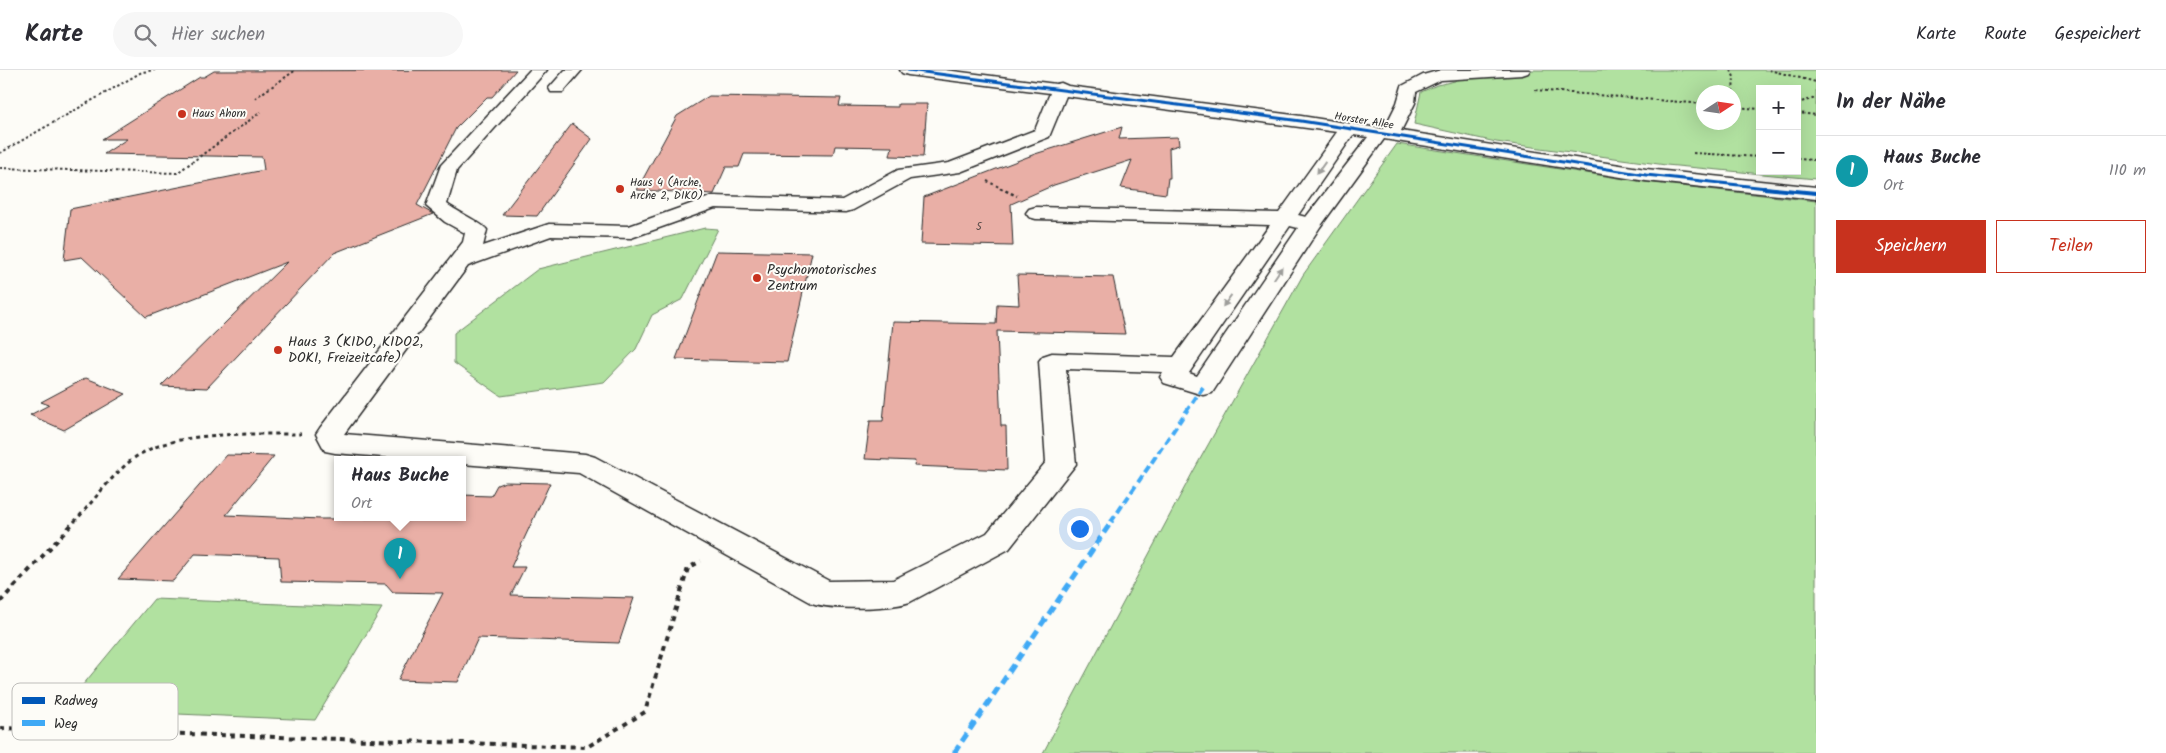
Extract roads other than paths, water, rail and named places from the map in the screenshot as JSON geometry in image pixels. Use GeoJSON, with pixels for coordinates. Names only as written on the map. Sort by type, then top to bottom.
{"type":"FeatureCollection","features":[{"type":"Feature","properties":{"kind":"street"},"geometry":{"type":"LineString","coordinates":[[539,70],[448,169],[436,206],[452,218],[476,230],[474,243],[330,434],[336,444],[586,464],[824,594],[898,593],[998,541],[1061,464],[1052,361],[1180,365]]}},
{"type":"Feature","properties":{"kind":"street"},"geometry":{"type":"LineString","coordinates":[[557,88],[574,70]]}},
{"type":"Feature","properties":{"kind":"street","name":"Horster Allee"},"geometry":{"type":"LineString","coordinates":[[908,70],[1302,115],[1348,128],[1646,176],[1816,193]]}},
{"type":"Feature","properties":{"kind":"street"},"geometry":{"type":"LineString","coordinates":[[1348,128],[1286,219],[1173,377],[1203,387],[1311,225],[1385,134],[1406,103],[1408,90],[1429,78],[1444,73],[1522,70]]}},
{"type":"Feature","properties":{"kind":"street"},"geometry":{"type":"LineString","coordinates":[[460,261],[549,230],[631,232],[713,202],[846,206],[906,174],[956,166],[1042,133],[1061,88]]}},
{"type":"Feature","properties":{"kind":"street"},"geometry":{"type":"LineString","coordinates":[[1045,213],[1286,219],[1311,225]]}},
{"type":"Feature","properties":{"kind":"place","name":"Haus Ahorn"},"geometry":{"type":"Point","coordinates":[182,114]}},
{"type":"Feature","properties":{"kind":"place","name":"Haus 4 (Arche, Arche 2, DIKO)"},"geometry":{"type":"Point","coordinates":[620,189]}},
{"type":"Feature","properties":{"kind":"place","name":"Psychomotorisches Zentrum"},"geometry":{"type":"Point","coordinates":[757,278]}},
{"type":"Feature","properties":{"kind":"place","name":"Haus 3 (KIDO, KIDO2, DOKI, Freizeitcafe)"},"geometry":{"type":"Point","coordinates":[278,350]}},
{"type":"Feature","properties":{"kind":"place","name":"Haus Buche"},"geometry":{"type":"Point","coordinates":[400,579]}}]}
